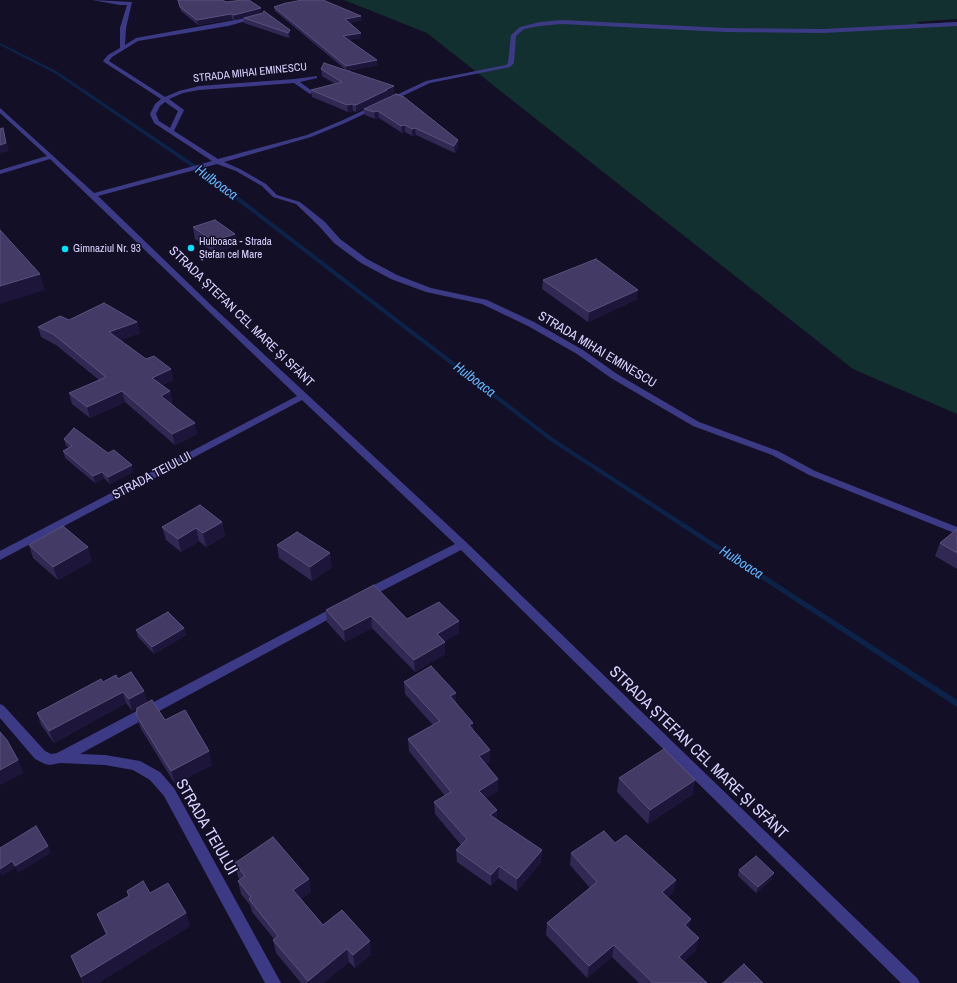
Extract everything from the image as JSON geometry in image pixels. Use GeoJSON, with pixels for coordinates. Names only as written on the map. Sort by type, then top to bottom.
{"type":"FeatureCollection","features":[{"type":"Feature","properties":{"kind":"street"},"geometry":{"type":"LineString","coordinates":[[94,0],[120,4],[130,3],[123,28],[122,47]]}},
{"type":"Feature","properties":{"kind":"street"},"geometry":{"type":"LineString","coordinates":[[171,132],[181,110],[145,87],[126,72],[106,61],[122,47],[136,40],[228,24],[261,15]]}},
{"type":"Feature","properties":{"kind":"street"},"geometry":{"type":"LineString","coordinates":[[93,195],[309,136],[343,122],[428,82],[481,73],[510,65],[513,36],[517,31],[529,27],[562,22],[725,30],[823,31],[957,24]]}},
{"type":"Feature","properties":{"kind":"street"},"geometry":{"type":"LineString","coordinates":[[944,25],[957,30]]}},
{"type":"Feature","properties":{"kind":"street","name":"STRADA MIHAI EMINESCU"},"geometry":{"type":"LineString","coordinates":[[315,77],[295,81],[199,88],[181,92],[156,105],[153,114],[156,122],[216,161],[238,170],[264,185],[275,196],[298,203],[322,224],[337,241],[364,261],[394,277],[430,290],[484,302],[531,324],[580,352],[614,376],[696,424],[775,453],[812,473],[957,532]]}},
{"type":"Feature","properties":{"kind":"street"},"geometry":{"type":"LineString","coordinates":[[295,81],[310,92]]}},
{"type":"Feature","properties":{"kind":"street","name":"STRADA ȘTEFAN CEL MARE ȘI SFÂNT"},"geometry":{"type":"LineString","coordinates":[[0,110],[93,195],[303,396],[462,545],[912,983]]}},
{"type":"Feature","properties":{"kind":"street"},"geometry":{"type":"LineString","coordinates":[[0,172],[52,157]]}},
{"type":"Feature","properties":{"kind":"street","name":"STRADA TEIULUI"},"geometry":{"type":"LineString","coordinates":[[0,556],[303,396]]}},
{"type":"Feature","properties":{"kind":"street"},"geometry":{"type":"LineString","coordinates":[[60,758],[292,632],[462,545]]}},
{"type":"Feature","properties":{"kind":"street","name":"STRADA TEIULUI"},"geometry":{"type":"LineString","coordinates":[[0,709],[40,755],[50,760],[60,758],[105,760],[135,765],[155,776],[169,792],[273,983]]}},
{"type":"Feature","properties":{"kind":"green space"},"geometry":{"type":"Polygon","coordinates":[[[344,0],[957,0],[957,19],[916,22],[920,24],[957,22],[957,414],[853,369],[427,33],[344,0]]]}},
{"type":"Feature","properties":{"kind":"building"},"geometry":{"type":"Polygon","coordinates":[[[178,0],[221,0],[227,2],[249,0],[261,8],[234,15],[231,14],[197,20],[180,7],[178,0]]]}},
{"type":"Feature","properties":{"kind":"building"},"geometry":{"type":"Polygon","coordinates":[[[302,0],[323,0],[361,16],[345,19],[361,33],[343,36],[377,60],[346,66],[274,7],[302,0]]]}},
{"type":"Feature","properties":{"kind":"building"},"geometry":{"type":"Polygon","coordinates":[[[264,11],[290,30],[288,33],[244,18],[263,13],[264,11]]]}},
{"type":"Feature","properties":{"kind":"building"},"geometry":{"type":"Polygon","coordinates":[[[324,63],[394,86],[356,105],[347,105],[311,90],[342,82],[321,69],[324,63]]]}},
{"type":"Feature","properties":{"kind":"building"},"geometry":{"type":"Polygon","coordinates":[[[396,94],[404,97],[458,140],[454,146],[415,128],[412,129],[405,125],[401,126],[378,111],[374,112],[364,109],[396,94]]]}},
{"type":"Feature","properties":{"kind":"building"},"geometry":{"type":"Polygon","coordinates":[[[3,128],[6,143],[0,145],[0,129],[3,128]]]}},
{"type":"Feature","properties":{"kind":"building"},"geometry":{"type":"Polygon","coordinates":[[[215,220],[235,234],[213,241],[193,227],[215,220]]]}},
{"type":"Feature","properties":{"kind":"building"},"geometry":{"type":"Polygon","coordinates":[[[0,230],[40,274],[0,286],[0,230]]]}},
{"type":"Feature","properties":{"kind":"building"},"geometry":{"type":"Polygon","coordinates":[[[596,259],[638,290],[589,312],[543,280],[596,259]]]}},
{"type":"Feature","properties":{"kind":"building"},"geometry":{"type":"Polygon","coordinates":[[[104,303],[137,322],[109,332],[146,359],[154,356],[171,369],[152,378],[170,391],[161,396],[195,423],[172,434],[122,391],[87,407],[69,393],[106,377],[53,334],[38,327],[60,316],[69,320],[104,303]]]}},
{"type":"Feature","properties":{"kind":"building"},"geometry":{"type":"Polygon","coordinates":[[[74,428],[108,453],[114,450],[132,465],[108,477],[102,472],[93,476],[63,451],[72,446],[64,439],[74,428]]]}},
{"type":"Feature","properties":{"kind":"building"},"geometry":{"type":"Polygon","coordinates":[[[200,505],[222,522],[203,533],[196,528],[178,539],[162,527],[200,505]]]}},
{"type":"Feature","properties":{"kind":"building"},"geometry":{"type":"Polygon","coordinates":[[[63,526],[88,547],[53,567],[29,545],[63,526]]]}},
{"type":"Feature","properties":{"kind":"building"},"geometry":{"type":"Polygon","coordinates":[[[957,529],[957,553],[940,543],[957,529]]]}},
{"type":"Feature","properties":{"kind":"building"},"geometry":{"type":"Polygon","coordinates":[[[297,532],[330,553],[310,567],[277,545],[297,532]]]}},
{"type":"Feature","properties":{"kind":"building"},"geometry":{"type":"Polygon","coordinates":[[[374,585],[407,619],[439,602],[459,621],[437,634],[445,642],[414,660],[371,616],[344,630],[326,610],[374,585]]]}},
{"type":"Feature","properties":{"kind":"building"},"geometry":{"type":"Polygon","coordinates":[[[168,612],[184,628],[152,647],[136,630],[168,612]]]}},
{"type":"Feature","properties":{"kind":"building"},"geometry":{"type":"Polygon","coordinates":[[[431,666],[456,693],[450,696],[473,723],[469,725],[490,750],[479,756],[498,779],[479,791],[497,810],[490,815],[542,850],[517,879],[499,866],[491,875],[456,850],[467,839],[434,802],[451,792],[408,739],[440,721],[404,682],[431,666]]]}},
{"type":"Feature","properties":{"kind":"building"},"geometry":{"type":"Polygon","coordinates":[[[131,672],[144,691],[129,699],[123,692],[49,731],[37,713],[101,679],[103,682],[116,675],[118,679],[131,672]]]}},
{"type":"Feature","properties":{"kind":"building"},"geometry":{"type":"Polygon","coordinates":[[[152,700],[165,720],[185,710],[209,751],[171,771],[136,715],[137,708],[152,700]]]}},
{"type":"Feature","properties":{"kind":"building"},"geometry":{"type":"Polygon","coordinates":[[[0,732],[7,740],[18,760],[0,770],[0,732]]]}},
{"type":"Feature","properties":{"kind":"building"},"geometry":{"type":"Polygon","coordinates":[[[664,749],[695,780],[650,810],[619,778],[664,749]]]}},
{"type":"Feature","properties":{"kind":"building"},"geometry":{"type":"Polygon","coordinates":[[[36,826],[48,846],[15,866],[12,861],[0,869],[0,848],[36,826]]]}},
{"type":"Feature","properties":{"kind":"building"},"geometry":{"type":"Polygon","coordinates":[[[604,831],[615,843],[626,835],[676,880],[662,892],[691,919],[685,925],[699,938],[679,957],[707,983],[653,983],[614,945],[589,966],[547,923],[597,882],[571,853],[604,831]]]}},
{"type":"Feature","properties":{"kind":"building"},"geometry":{"type":"Polygon","coordinates":[[[273,837],[309,879],[293,890],[323,925],[342,910],[370,941],[353,955],[347,949],[308,981],[273,940],[278,936],[249,899],[251,897],[238,881],[245,876],[235,863],[273,837]]]}},
{"type":"Feature","properties":{"kind":"building"},"geometry":{"type":"Polygon","coordinates":[[[756,856],[774,873],[758,887],[739,870],[756,856]]]}},
{"type":"Feature","properties":{"kind":"building"},"geometry":{"type":"Polygon","coordinates":[[[143,881],[150,893],[168,883],[186,913],[81,977],[71,956],[107,934],[97,914],[129,896],[127,891],[143,881]]]}},
{"type":"Feature","properties":{"kind":"building"},"geometry":{"type":"Polygon","coordinates":[[[744,964],[763,983],[723,983],[744,964]]]}},
{"type":"Feature","properties":{"kind":"waterway","name":"Hulboaca"},"geometry":{"type":"LineString","coordinates":[[0,44],[57,73],[207,175],[551,439],[957,704]]}},
{"type":"Feature","properties":{"kind":"place","name":"Hulboaca - Strada Ștefan cel Mare"},"geometry":{"type":"Point","coordinates":[191,248]}},
{"type":"Feature","properties":{"kind":"place","name":"Gimnaziul Nr. 93"},"geometry":{"type":"Point","coordinates":[65,249]}}]}
